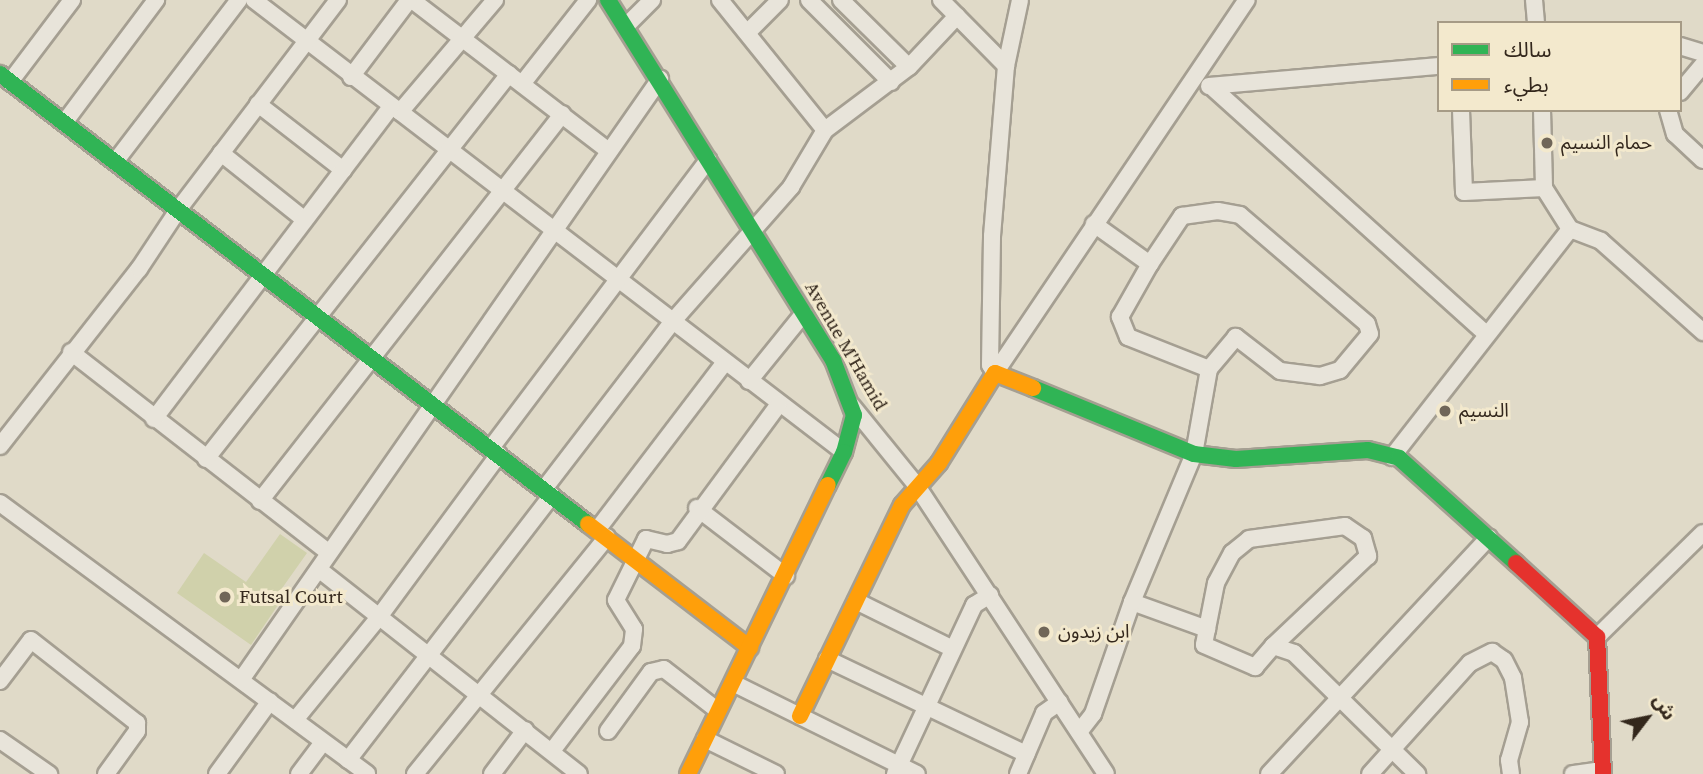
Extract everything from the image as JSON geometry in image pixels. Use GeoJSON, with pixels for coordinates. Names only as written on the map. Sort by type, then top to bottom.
{"type":"FeatureCollection","features":[{"type":"Feature","properties":{"kind":"street"},"geometry":{"type":"LineString","coordinates":[[72,0],[5,78],[750,648]]}},
{"type":"Feature","properties":{"kind":"street"},"geometry":{"type":"LineString","coordinates":[[64,123],[156,0]]}},
{"type":"Feature","properties":{"kind":"street"},"geometry":{"type":"LineString","coordinates":[[115,162],[239,0]]}},
{"type":"Feature","properties":{"kind":"street"},"geometry":{"type":"LineString","coordinates":[[254,0],[351,77],[844,452]]}},
{"type":"Feature","properties":{"kind":"street"},"geometry":{"type":"LineString","coordinates":[[0,446],[71,352],[132,278],[178,210],[338,0]]}},
{"type":"Feature","properties":{"kind":"street"},"geometry":{"type":"LineString","coordinates":[[351,77],[411,0],[609,151]]}},
{"type":"Feature","properties":{"kind":"street"},"geometry":{"type":"LineString","coordinates":[[154,419],[343,170],[495,0]]}},
{"type":"Feature","properties":{"kind":"street"},"geometry":{"type":"LineString","coordinates":[[206,459],[317,316],[451,152],[588,0]]}},
{"type":"Feature","properties":{"kind":"street","name":"Avenue M'Hamid"},"geometry":{"type":"LineString","coordinates":[[608,0],[660,79],[833,360],[852,405],[916,486],[990,594],[1104,773]]}},
{"type":"Feature","properties":{"kind":"street"},"geometry":{"type":"LineString","coordinates":[[626,26],[652,0]]}},
{"type":"Feature","properties":{"kind":"street"},"geometry":{"type":"LineString","coordinates":[[720,0],[825,130]]}},
{"type":"Feature","properties":{"kind":"street"},"geometry":{"type":"LineString","coordinates":[[748,32],[780,0]]}},
{"type":"Feature","properties":{"kind":"street"},"geometry":{"type":"LineString","coordinates":[[809,0],[891,82]]}},
{"type":"Feature","properties":{"kind":"street"},"geometry":{"type":"LineString","coordinates":[[841,0],[909,67]]}},
{"type":"Feature","properties":{"kind":"street"},"geometry":{"type":"LineString","coordinates":[[941,0],[1006,66]]}},
{"type":"Feature","properties":{"kind":"street"},"geometry":{"type":"LineString","coordinates":[[1020,0],[1006,66],[992,236],[990,365],[995,373],[1194,454],[1236,459],[1368,450],[1411,466],[1597,638],[1602,772],[1573,774]]}},
{"type":"Feature","properties":{"kind":"street"},"geometry":{"type":"LineString","coordinates":[[800,716],[902,505],[939,463],[1094,223],[1247,0]]}},
{"type":"Feature","properties":{"kind":"street"},"geometry":{"type":"LineString","coordinates":[[1534,0],[1536,21]]}},
{"type":"Feature","properties":{"kind":"street"},"geometry":{"type":"LineString","coordinates":[[348,760],[429,656],[673,321],[791,187],[825,130],[909,67],[957,16]]}},
{"type":"Feature","properties":{"kind":"street"},"geometry":{"type":"LineString","coordinates":[[1682,47],[1703,53]]}},
{"type":"Feature","properties":{"kind":"street"},"geometry":{"type":"LineString","coordinates":[[1682,90],[1703,65]]}},
{"type":"Feature","properties":{"kind":"street"},"geometry":{"type":"LineString","coordinates":[[1213,89],[1437,66]]}},
{"type":"Feature","properties":{"kind":"street"},"geometry":{"type":"LineString","coordinates":[[242,680],[321,571],[328,552],[431,403],[660,79]]}},
{"type":"Feature","properties":{"kind":"street"},"geometry":{"type":"LineString","coordinates":[[1195,79],[1213,89],[1486,334]]}},
{"type":"Feature","properties":{"kind":"street"},"geometry":{"type":"LineString","coordinates":[[258,104],[343,170]]}},
{"type":"Feature","properties":{"kind":"street"},"geometry":{"type":"LineString","coordinates":[[1461,112],[1464,192],[1544,188]]}},
{"type":"Feature","properties":{"kind":"street"},"geometry":{"type":"LineString","coordinates":[[1542,112],[1544,188],[1570,229],[1601,242],[1697,327],[1703,309]]}},
{"type":"Feature","properties":{"kind":"street"},"geometry":{"type":"LineString","coordinates":[[1669,112],[1675,134],[1703,159]]}},
{"type":"Feature","properties":{"kind":"street"},"geometry":{"type":"LineString","coordinates":[[260,501],[500,190],[562,114]]}},
{"type":"Feature","properties":{"kind":"street"},"geometry":{"type":"LineString","coordinates":[[221,153],[305,220]]}},
{"type":"Feature","properties":{"kind":"street"},"geometry":{"type":"LineString","coordinates":[[295,720],[379,617],[618,279],[708,160]]}},
{"type":"Feature","properties":{"kind":"street"},"geometry":{"type":"LineString","coordinates":[[1079,732],[1093,713],[1132,602],[1194,454],[1209,369],[1236,337],[1280,371],[1320,376],[1340,370],[1370,334],[1367,324],[1240,215],[1218,211],[1182,216],[1119,317],[1128,337],[1209,369]]}},
{"type":"Feature","properties":{"kind":"street"},"geometry":{"type":"LineString","coordinates":[[1094,223],[1150,264]]}},
{"type":"Feature","properties":{"kind":"street"},"geometry":{"type":"LineString","coordinates":[[1392,457],[1570,229]]}},
{"type":"Feature","properties":{"kind":"street"},"geometry":{"type":"LineString","coordinates":[[749,381],[804,313]]}},
{"type":"Feature","properties":{"kind":"street"},"geometry":{"type":"LineString","coordinates":[[71,352],[328,552]]}},
{"type":"Feature","properties":{"kind":"street"},"geometry":{"type":"LineString","coordinates":[[415,774],[602,533],[725,362]]}},
{"type":"Feature","properties":{"kind":"street"},"geometry":{"type":"LineString","coordinates":[[557,762],[632,646],[634,629],[616,600],[634,557],[650,537],[673,544],[697,508],[779,404]]}},
{"type":"Feature","properties":{"kind":"street"},"geometry":{"type":"LineString","coordinates":[[688,774],[844,452],[853,425],[852,405]]}},
{"type":"Feature","properties":{"kind":"street"},"geometry":{"type":"LineString","coordinates":[[697,508],[786,576]]}},
{"type":"Feature","properties":{"kind":"street"},"geometry":{"type":"LineString","coordinates":[[3,510],[242,680],[367,774]]}},
{"type":"Feature","properties":{"kind":"street"},"geometry":{"type":"LineString","coordinates":[[1345,526],[1363,538],[1368,556],[1273,646],[1255,667],[1203,645],[1216,583],[1232,553],[1249,538],[1345,526]]}},
{"type":"Feature","properties":{"kind":"street"},"geometry":{"type":"LineString","coordinates":[[1597,638],[1703,533]]}},
{"type":"Feature","properties":{"kind":"street"},"geometry":{"type":"LineString","coordinates":[[1269,774],[1336,698],[1489,537]]}},
{"type":"Feature","properties":{"kind":"street"},"geometry":{"type":"LineString","coordinates":[[321,571],[525,730],[557,762],[579,774]]}},
{"type":"Feature","properties":{"kind":"street"},"geometry":{"type":"LineString","coordinates":[[897,770],[974,605],[990,594]]}},
{"type":"Feature","properties":{"kind":"street"},"geometry":{"type":"LineString","coordinates":[[856,601],[953,649]]}},
{"type":"Feature","properties":{"kind":"street"},"geometry":{"type":"LineString","coordinates":[[1132,602],[1207,629]]}},
{"type":"Feature","properties":{"kind":"street"},"geometry":{"type":"LineString","coordinates":[[0,681],[31,640],[137,723],[137,731],[106,774]]}},
{"type":"Feature","properties":{"kind":"street"},"geometry":{"type":"LineString","coordinates":[[1273,646],[1294,653],[1336,698],[1417,774]]}},
{"type":"Feature","properties":{"kind":"street"},"geometry":{"type":"LineString","coordinates":[[1370,774],[1470,663],[1492,652],[1504,660],[1513,678],[1520,722],[1509,760],[1511,774]]}},
{"type":"Feature","properties":{"kind":"street"},"geometry":{"type":"LineString","coordinates":[[827,659],[1026,754]]}},
{"type":"Feature","properties":{"kind":"street"},"geometry":{"type":"LineString","coordinates":[[608,731],[651,672],[664,669],[718,710]]}},
{"type":"Feature","properties":{"kind":"street"},"geometry":{"type":"LineString","coordinates":[[733,683],[800,716],[897,770],[917,774]]}},
{"type":"Feature","properties":{"kind":"street"},"geometry":{"type":"LineString","coordinates":[[217,774],[270,701]]}},
{"type":"Feature","properties":{"kind":"street"},"geometry":{"type":"LineString","coordinates":[[1017,774],[1044,713],[1060,702]]}},
{"type":"Feature","properties":{"kind":"street"},"geometry":{"type":"LineString","coordinates":[[492,774],[525,730]]}},
{"type":"Feature","properties":{"kind":"street"},"geometry":{"type":"LineString","coordinates":[[705,739],[776,774]]}},
{"type":"Feature","properties":{"kind":"street"},"geometry":{"type":"LineString","coordinates":[[0,740],[49,774]]}},
{"type":"Feature","properties":{"kind":"street"},"geometry":{"type":"LineString","coordinates":[[299,774],[323,741]]}},
{"type":"Feature","properties":{"kind":"green space","name":"Futsal Court"},"geometry":{"type":"Polygon","coordinates":[[[280,534],[307,553],[273,601],[278,605],[251,645],[177,593],[204,553],[246,582],[280,534]]]}},
{"type":"Feature","properties":{"kind":"traffic: fast"},"geometry":{"type":"LineString","coordinates":[[608,0],[833,360],[854,415],[844,452],[828,485]]}},
{"type":"Feature","properties":{"kind":"traffic: fast"},"geometry":{"type":"LineString","coordinates":[[0,74],[588,524]]}},
{"type":"Feature","properties":{"kind":"traffic: fast"},"geometry":{"type":"LineString","coordinates":[[1033,388],[1194,454],[1236,459],[1368,450],[1399,458],[1516,563]]}},
{"type":"Feature","properties":{"kind":"traffic: slow"},"geometry":{"type":"LineString","coordinates":[[800,716],[902,505],[939,463],[995,373],[1033,388]]}},
{"type":"Feature","properties":{"kind":"traffic: slow"},"geometry":{"type":"LineString","coordinates":[[688,774],[828,485]]}},
{"type":"Feature","properties":{"kind":"traffic: slow"},"geometry":{"type":"LineString","coordinates":[[588,524],[750,648]]}},
{"type":"Feature","properties":{"kind":"traffic: jam"},"geometry":{"type":"LineString","coordinates":[[1516,563],[1597,637],[1603,774]]}},
{"type":"Feature","properties":{"kind":"place","name":"حمام النسيم"},"geometry":{"type":"Point","coordinates":[1547,143]}},
{"type":"Feature","properties":{"kind":"place","name":"النسيم"},"geometry":{"type":"Point","coordinates":[1445,411]}},
{"type":"Feature","properties":{"kind":"place","name":"Futsal Court"},"geometry":{"type":"Point","coordinates":[225,597]}},
{"type":"Feature","properties":{"kind":"place","name":"ابن زيدون"},"geometry":{"type":"Point","coordinates":[1044,632]}}]}
